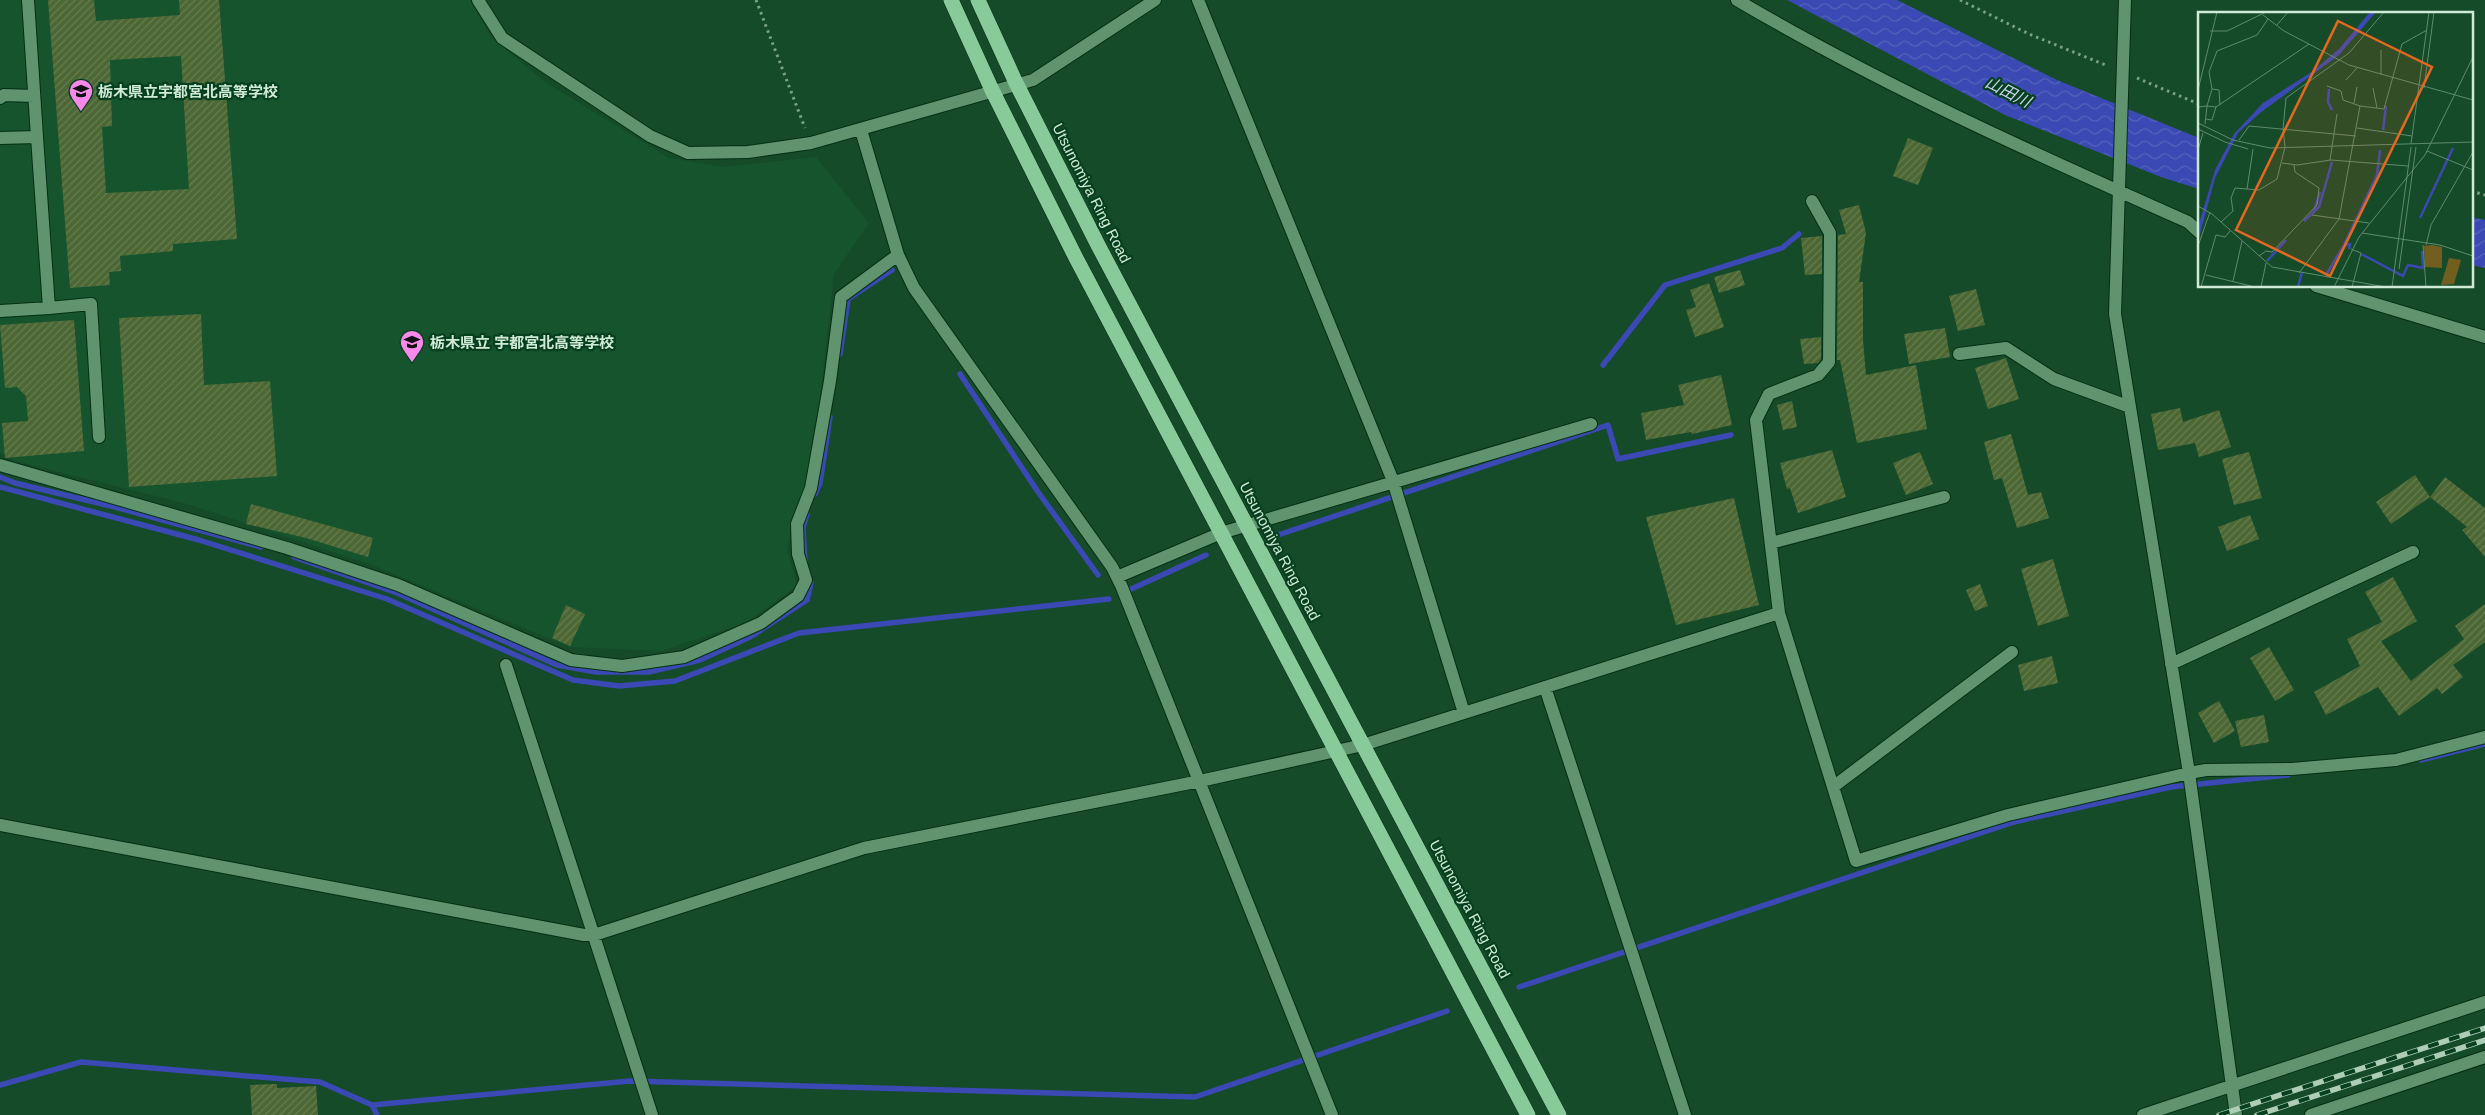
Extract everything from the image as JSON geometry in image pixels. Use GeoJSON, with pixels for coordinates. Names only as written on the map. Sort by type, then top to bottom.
{"type":"FeatureCollection","features":[{"type":"Feature","properties":{"kind":"highway"},"geometry":{"type":"LineString","coordinates":[[951,0],[992,90],[1076,258],[1528,1115]]}},
{"type":"Feature","properties":{"kind":"highway","name":"Utsunomiya Ring Road"},"geometry":{"type":"LineString","coordinates":[[978,0],[1016,83],[1099,247],[1558,1115]]}},
{"type":"Feature","properties":{"kind":"street"},"geometry":{"type":"LineString","coordinates":[[28,0],[49,308]]}},
{"type":"Feature","properties":{"kind":"street"},"geometry":{"type":"LineString","coordinates":[[478,0],[502,38],[650,136],[688,154],[748,152],[811,143],[861,130],[1016,83],[1033,80],[1155,0]]}},
{"type":"Feature","properties":{"kind":"street"},"geometry":{"type":"LineString","coordinates":[[1198,0],[1393,481],[1464,713]]}},
{"type":"Feature","properties":{"kind":"street"},"geometry":{"type":"LineString","coordinates":[[1737,0],[1792,32],[1883,80],[2188,222],[2198,231]]}},
{"type":"Feature","properties":{"kind":"street"},"geometry":{"type":"LineString","coordinates":[[2125,0],[2115,314],[2189,773],[2236,1115]]}},
{"type":"Feature","properties":{"kind":"street"},"geometry":{"type":"LineString","coordinates":[[0,98],[4,95],[34,96]]}},
{"type":"Feature","properties":{"kind":"street"},"geometry":{"type":"LineString","coordinates":[[861,130],[898,256],[914,288],[1117,577],[1332,1115]]}},
{"type":"Feature","properties":{"kind":"street"},"geometry":{"type":"LineString","coordinates":[[0,138],[37,137]]}},
{"type":"Feature","properties":{"kind":"street"},"geometry":{"type":"LineString","coordinates":[[1812,201],[1830,233],[1829,362],[1818,375],[1769,394],[1756,420],[1779,612],[1856,861],[2008,815],[2189,773],[2206,770],[2292,769],[2396,760],[2485,737]]}},
{"type":"Feature","properties":{"kind":"street"},"geometry":{"type":"LineString","coordinates":[[0,464],[287,548],[398,584],[571,660],[622,666],[684,657],[761,623],[798,596],[806,580],[798,554],[798,524],[811,488],[830,381],[840,297],[898,256]]}},
{"type":"Feature","properties":{"kind":"street"},"geometry":{"type":"LineString","coordinates":[[2323,288],[2485,337]]}},
{"type":"Feature","properties":{"kind":"street"},"geometry":{"type":"LineString","coordinates":[[0,311],[91,304],[99,437]]}},
{"type":"Feature","properties":{"kind":"street"},"geometry":{"type":"LineString","coordinates":[[1958,354],[2006,348],[2054,380],[2130,407]]}},
{"type":"Feature","properties":{"kind":"street"},"geometry":{"type":"LineString","coordinates":[[1117,577],[1221,533],[1591,424]]}},
{"type":"Feature","properties":{"kind":"street"},"geometry":{"type":"LineString","coordinates":[[1771,543],[1944,497]]}},
{"type":"Feature","properties":{"kind":"street"},"geometry":{"type":"LineString","coordinates":[[2171,664],[2413,552]]}},
{"type":"Feature","properties":{"kind":"street"},"geometry":{"type":"LineString","coordinates":[[0,825],[584,935],[594,935],[864,848],[1200,781],[1363,745],[1779,612]]}},
{"type":"Feature","properties":{"kind":"street"},"geometry":{"type":"LineString","coordinates":[[1833,787],[2012,652]]}},
{"type":"Feature","properties":{"kind":"street"},"geometry":{"type":"LineString","coordinates":[[506,665],[652,1115]]}},
{"type":"Feature","properties":{"kind":"street"},"geometry":{"type":"LineString","coordinates":[[1544,687],[1685,1115]]}},
{"type":"Feature","properties":{"kind":"street"},"geometry":{"type":"LineString","coordinates":[[2143,1115],[2485,1002]]}},
{"type":"Feature","properties":{"kind":"street"},"geometry":{"type":"LineString","coordinates":[[2311,1115],[2485,1057]]}},
{"type":"Feature","properties":{"kind":"path"},"geometry":{"type":"LineString","coordinates":[[756,0],[811,143]]}},
{"type":"Feature","properties":{"kind":"path"},"geometry":{"type":"LineString","coordinates":[[1960,0],[2029,34],[2122,75],[2198,104]]}},
{"type":"Feature","properties":{"kind":"path"},"geometry":{"type":"LineString","coordinates":[[2472,192],[2485,195]]}},
{"type":"Feature","properties":{"kind":"shaded area","name":"栃木県立 宇都宮北高等学校"},"geometry":{"type":"Polygon","coordinates":[[[0,0],[470,0],[491,37],[545,82],[669,158],[723,167],[816,157],[869,223],[834,274],[813,460],[797,508],[787,548],[797,586],[745,623],[661,651],[569,647],[370,564],[184,503],[15,461],[0,452],[0,0]]]}},
{"type":"Feature","properties":{"kind":"water","name":"山田川"},"geometry":{"type":"Polygon","coordinates":[[[1787,0],[1897,0],[2057,80],[2198,138],[2198,189],[2161,177],[2005,115],[1787,0]]]}},
{"type":"Feature","properties":{"kind":"water"},"geometry":{"type":"Polygon","coordinates":[[[2472,217],[2485,220],[2485,268],[2472,265],[2472,217]]]}},
{"type":"Feature","properties":{"kind":"building"},"geometry":{"type":"Polygon","coordinates":[[[48,0],[94,0],[96,21],[180,15],[179,0],[219,0],[237,239],[173,244],[173,251],[120,256],[121,271],[109,272],[110,285],[70,288],[48,0]],[[181,56],[110,60],[112,126],[102,127],[106,193],[189,189],[181,56]]]}},
{"type":"Feature","properties":{"kind":"building"},"geometry":{"type":"Polygon","coordinates":[[[1908,138],[1933,148],[1918,185],[1893,176],[1908,138]]]}},
{"type":"Feature","properties":{"kind":"building"},"geometry":{"type":"Polygon","coordinates":[[[1859,205],[1866,233],[1859,282],[1863,282],[1863,340],[1866,375],[1916,365],[1927,429],[1857,443],[1840,360],[1837,360],[1838,235],[1846,234],[1839,210],[1859,205]]]}},
{"type":"Feature","properties":{"kind":"building"},"geometry":{"type":"Polygon","coordinates":[[[1822,236],[1822,274],[1805,275],[1801,238],[1822,236]]]}},
{"type":"Feature","properties":{"kind":"building"},"geometry":{"type":"Polygon","coordinates":[[[1740,270],[1745,285],[1719,293],[1714,277],[1740,270]]]}},
{"type":"Feature","properties":{"kind":"building"},"geometry":{"type":"Polygon","coordinates":[[[1709,283],[1724,327],[1695,337],[1686,310],[1696,307],[1690,290],[1709,283]]]}},
{"type":"Feature","properties":{"kind":"building"},"geometry":{"type":"Polygon","coordinates":[[[1976,289],[1985,325],[1958,331],[1949,296],[1976,289]]]}},
{"type":"Feature","properties":{"kind":"building"},"geometry":{"type":"Polygon","coordinates":[[[201,314],[204,385],[270,381],[277,476],[129,487],[119,318],[201,314]]]}},
{"type":"Feature","properties":{"kind":"building"},"geometry":{"type":"Polygon","coordinates":[[[74,320],[84,451],[5,458],[2,423],[28,421],[26,396],[17,387],[5,388],[0,325],[74,320]]]}},
{"type":"Feature","properties":{"kind":"building"},"geometry":{"type":"Polygon","coordinates":[[[1945,328],[1950,357],[1909,364],[1904,334],[1945,328]]]}},
{"type":"Feature","properties":{"kind":"building"},"geometry":{"type":"Polygon","coordinates":[[[1821,337],[1821,359],[1818,363],[1804,364],[1800,339],[1821,337]]]}},
{"type":"Feature","properties":{"kind":"building"},"geometry":{"type":"Polygon","coordinates":[[[2006,358],[2019,399],[1988,409],[1975,368],[2006,358]]]}},
{"type":"Feature","properties":{"kind":"building"},"geometry":{"type":"Polygon","coordinates":[[[1721,375],[1732,425],[1692,434],[1691,432],[1646,440],[1641,413],[1684,405],[1678,385],[1721,375]]]}},
{"type":"Feature","properties":{"kind":"building"},"geometry":{"type":"Polygon","coordinates":[[[1792,401],[1797,427],[1783,430],[1777,405],[1792,401]]]}},
{"type":"Feature","properties":{"kind":"building"},"geometry":{"type":"Polygon","coordinates":[[[2180,408],[2183,422],[2219,410],[2231,447],[2199,457],[2195,443],[2158,450],[2151,414],[2180,408]]]}},
{"type":"Feature","properties":{"kind":"building"},"geometry":{"type":"Polygon","coordinates":[[[2011,434],[2028,495],[2041,492],[2049,518],[2017,528],[2002,478],[1994,480],[1984,442],[2011,434]]]}},
{"type":"Feature","properties":{"kind":"building"},"geometry":{"type":"Polygon","coordinates":[[[1832,450],[1846,497],[1798,513],[1790,488],[1787,489],[1780,463],[1832,450]]]}},
{"type":"Feature","properties":{"kind":"building"},"geometry":{"type":"Polygon","coordinates":[[[1920,452],[1933,484],[1906,495],[1893,463],[1920,452]]]}},
{"type":"Feature","properties":{"kind":"building"},"geometry":{"type":"Polygon","coordinates":[[[2249,452],[2262,498],[2234,505],[2222,459],[2249,452]]]}},
{"type":"Feature","properties":{"kind":"building"},"geometry":{"type":"Polygon","coordinates":[[[2415,475],[2430,497],[2391,524],[2376,502],[2415,475]]]}},
{"type":"Feature","properties":{"kind":"building"},"geometry":{"type":"Polygon","coordinates":[[[2445,477],[2485,508],[2485,557],[2462,530],[2467,527],[2430,497],[2445,477]]]}},
{"type":"Feature","properties":{"kind":"building"},"geometry":{"type":"Polygon","coordinates":[[[1734,498],[1759,605],[1676,625],[1646,517],[1734,498]]]}},
{"type":"Feature","properties":{"kind":"building"},"geometry":{"type":"Polygon","coordinates":[[[251,504],[373,538],[368,557],[306,538],[246,524],[251,504]]]}},
{"type":"Feature","properties":{"kind":"building"},"geometry":{"type":"Polygon","coordinates":[[[2250,515],[2259,539],[2227,551],[2218,527],[2250,515]]]}},
{"type":"Feature","properties":{"kind":"building"},"geometry":{"type":"Polygon","coordinates":[[[2053,559],[2069,616],[2038,626],[2021,569],[2053,559]]]}},
{"type":"Feature","properties":{"kind":"building"},"geometry":{"type":"Polygon","coordinates":[[[2393,577],[2417,621],[2381,641],[2411,681],[2464,639],[2455,626],[2485,604],[2485,642],[2453,665],[2463,677],[2442,694],[2437,688],[2399,716],[2378,687],[2326,715],[2314,692],[2360,666],[2347,639],[2382,622],[2365,592],[2393,577]]]}},
{"type":"Feature","properties":{"kind":"building"},"geometry":{"type":"Polygon","coordinates":[[[1980,584],[1988,606],[1975,611],[1966,590],[1980,584]]]}},
{"type":"Feature","properties":{"kind":"building"},"geometry":{"type":"Polygon","coordinates":[[[566,605],[585,614],[570,646],[552,638],[566,605]]]}},
{"type":"Feature","properties":{"kind":"building"},"geometry":{"type":"Polygon","coordinates":[[[2269,647],[2294,690],[2275,701],[2250,658],[2269,647]]]}},
{"type":"Feature","properties":{"kind":"building"},"geometry":{"type":"Polygon","coordinates":[[[2052,656],[2058,683],[2024,691],[2018,665],[2052,656]]]}},
{"type":"Feature","properties":{"kind":"building"},"geometry":{"type":"Polygon","coordinates":[[[2219,701],[2235,731],[2214,743],[2198,713],[2219,701]]]}},
{"type":"Feature","properties":{"kind":"building"},"geometry":{"type":"Polygon","coordinates":[[[2264,715],[2269,742],[2241,747],[2235,721],[2264,715]]]}},
{"type":"Feature","properties":{"kind":"building"},"geometry":{"type":"Polygon","coordinates":[[[277,1084],[277,1088],[316,1086],[318,1115],[252,1115],[250,1085],[277,1084]]]}},
{"type":"Feature","properties":{"kind":"waterway"},"geometry":{"type":"LineString","coordinates":[[1603,365],[1665,285],[1782,248],[1799,234]]}},
{"type":"Feature","properties":{"kind":"waterway"},"geometry":{"type":"LineString","coordinates":[[840,354],[848,299],[892,270]]}},
{"type":"Feature","properties":{"kind":"waterway"},"geometry":{"type":"LineString","coordinates":[[960,374],[1038,492],[1098,575]]}},
{"type":"Feature","properties":{"kind":"waterway"},"geometry":{"type":"LineString","coordinates":[[815,494],[820,483],[830,417]]}},
{"type":"Feature","properties":{"kind":"waterway"},"geometry":{"type":"LineString","coordinates":[[1278,535],[1608,425],[1618,459],[1731,435]]}},
{"type":"Feature","properties":{"kind":"waterway"},"geometry":{"type":"LineString","coordinates":[[0,477],[15,483],[115,507],[261,547]]}},
{"type":"Feature","properties":{"kind":"waterway"},"geometry":{"type":"LineString","coordinates":[[0,487],[199,540],[387,599],[573,680],[619,686],[675,681],[799,633],[1109,599]]}},
{"type":"Feature","properties":{"kind":"waterway"},"geometry":{"type":"LineString","coordinates":[[805,561],[803,528],[807,514]]}},
{"type":"Feature","properties":{"kind":"waterway"},"geometry":{"type":"LineString","coordinates":[[1129,590],[1206,555]]}},
{"type":"Feature","properties":{"kind":"waterway"},"geometry":{"type":"LineString","coordinates":[[294,557],[397,593],[557,665],[596,672],[649,672],[700,660],[750,637],[807,600],[811,583],[809,578]]}},
{"type":"Feature","properties":{"kind":"waterway"},"geometry":{"type":"LineString","coordinates":[[2421,760],[2485,744]]}},
{"type":"Feature","properties":{"kind":"waterway"},"geometry":{"type":"LineString","coordinates":[[1519,987],[2014,822],[2171,787],[2288,775]]}},
{"type":"Feature","properties":{"kind":"waterway"},"geometry":{"type":"LineString","coordinates":[[377,1115],[372,1105],[630,1081],[1195,1097],[1447,1011]]}},
{"type":"Feature","properties":{"kind":"waterway"},"geometry":{"type":"LineString","coordinates":[[0,1085],[81,1062],[320,1082],[372,1105]]}},
{"type":"Feature","properties":{"kind":"railway"},"geometry":{"type":"LineString","coordinates":[[2219,1115],[2485,1028]]}},
{"type":"Feature","properties":{"kind":"railway"},"geometry":{"type":"LineString","coordinates":[[2257,1115],[2485,1040]]}},
{"type":"Feature","properties":{"kind":"place","name":"栃木県立宇都宮北高等学校"},"geometry":{"type":"Point","coordinates":[81,112]}},
{"type":"Feature","properties":{"kind":"place","name":"栃木県立 宇都宮北高等学校"},"geometry":{"type":"Point","coordinates":[412,363]}}]}
